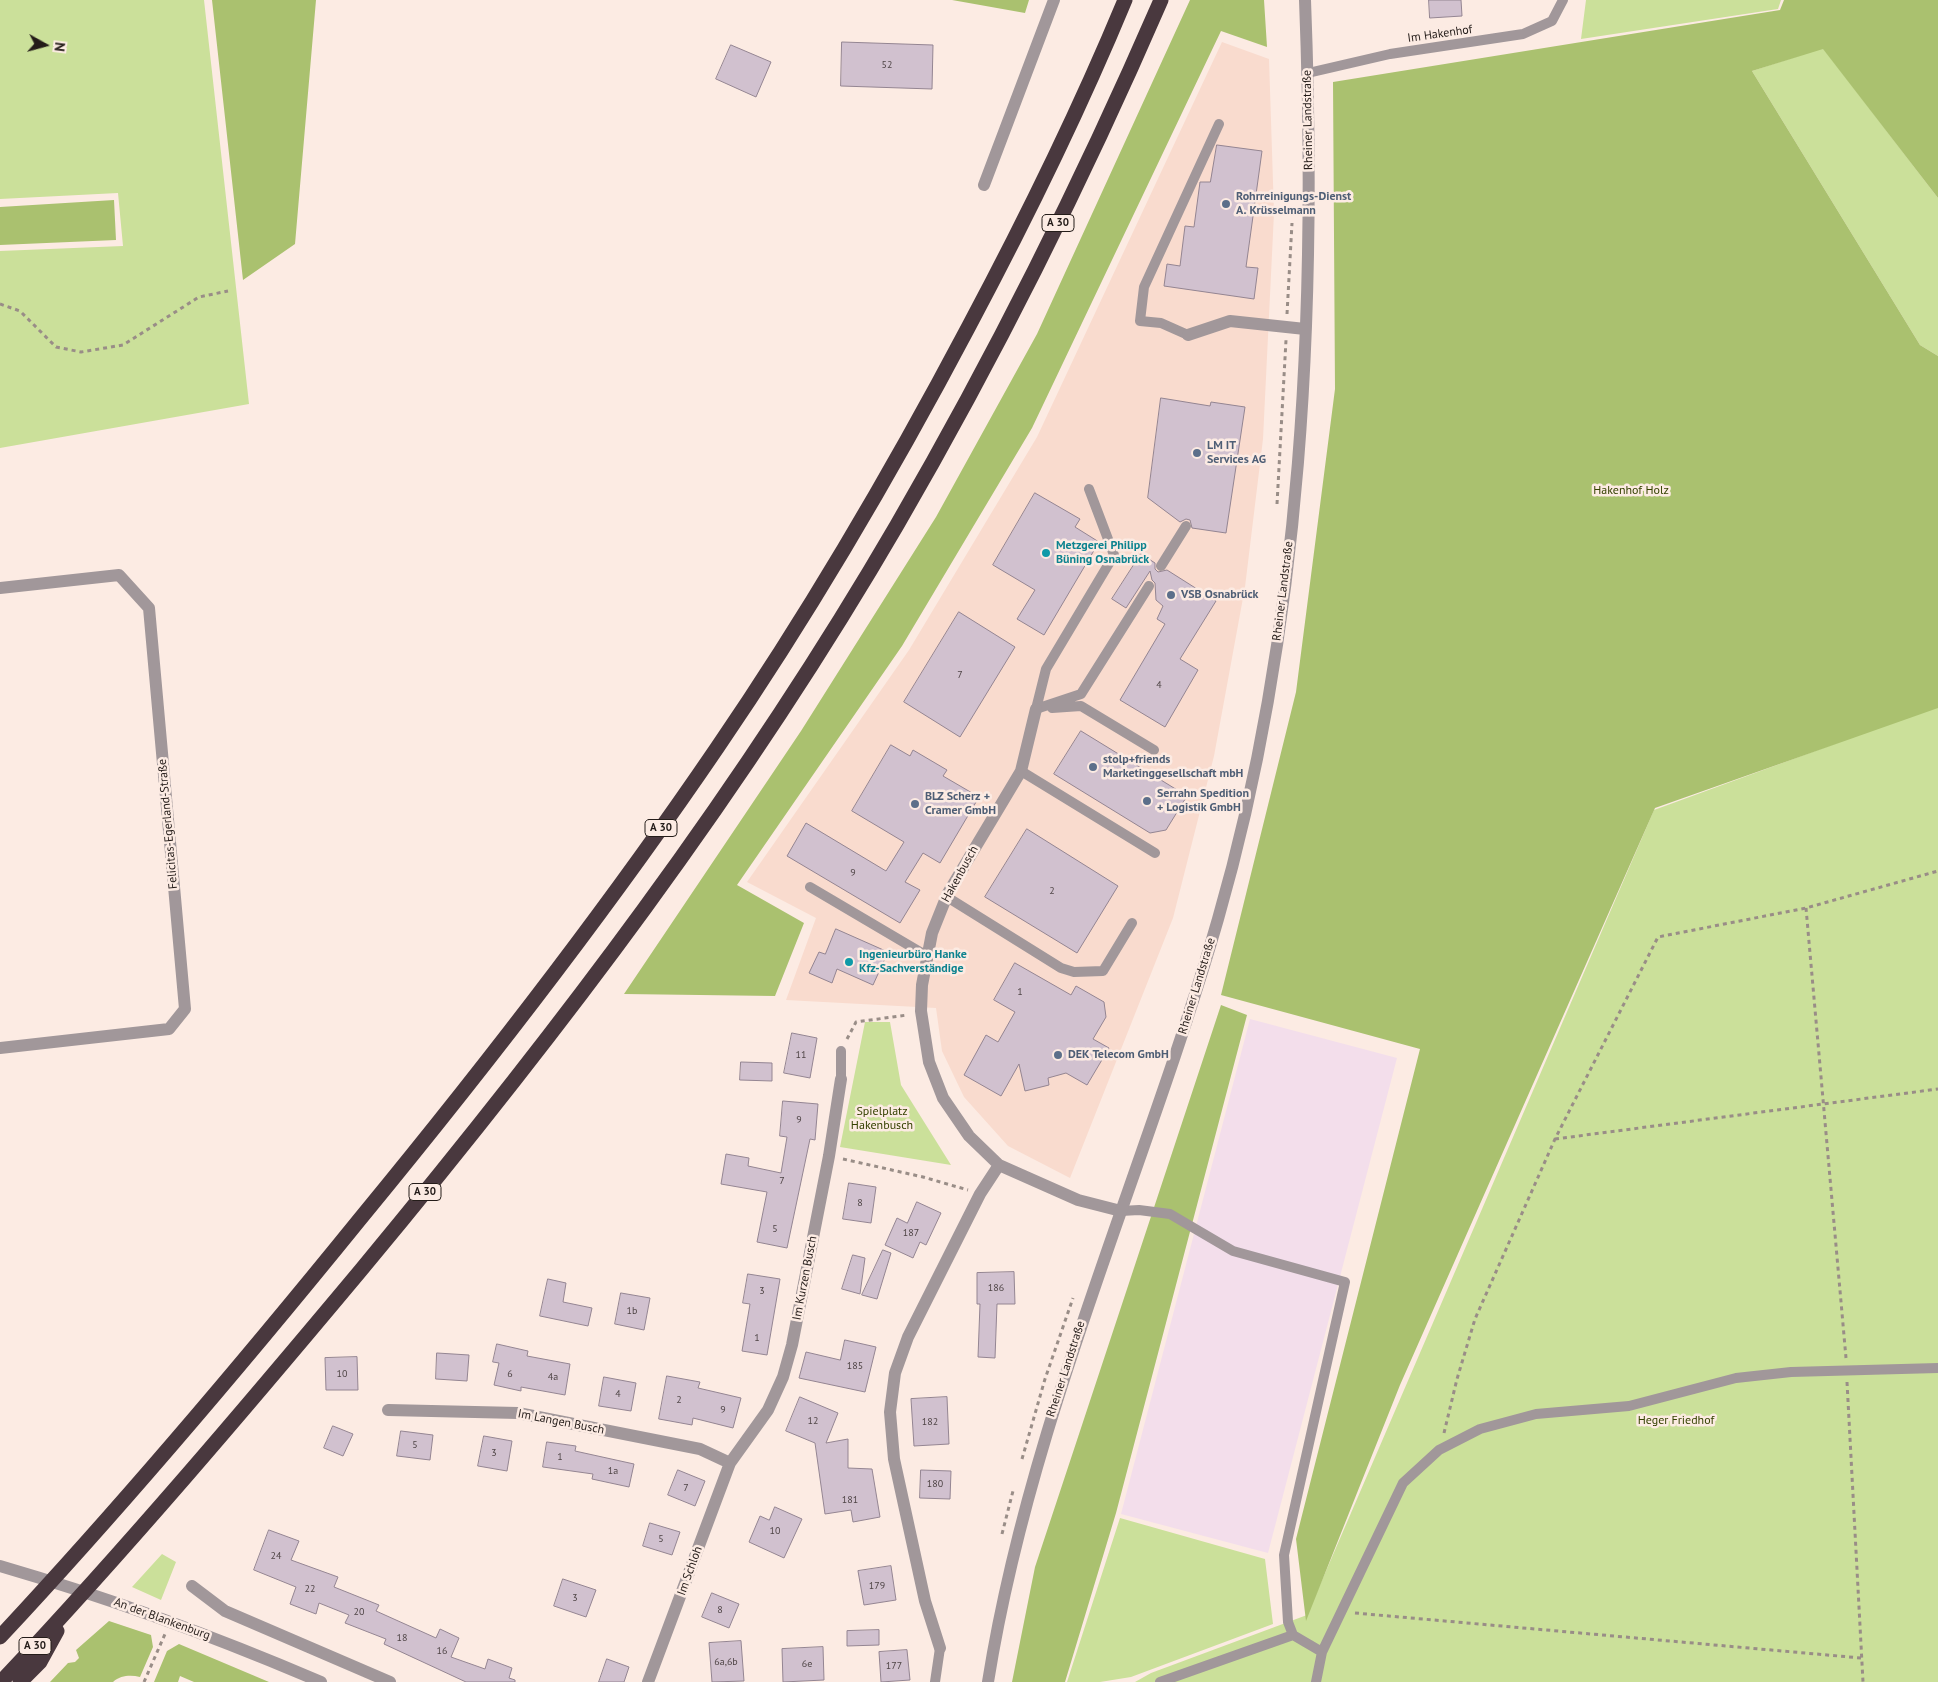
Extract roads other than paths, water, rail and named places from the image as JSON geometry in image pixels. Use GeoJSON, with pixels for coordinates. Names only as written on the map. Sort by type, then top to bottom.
{"type":"FeatureCollection","features":[{"type":"Feature","properties":{"kind":"highway","name":"A 30"},"geometry":{"type":"LineString","coordinates":[[0,1637],[64,1567],[301,1292],[419,1148],[627,876],[718,746],[802,618],[928,405],[1005,259],[1060,146],[1125,0]]}},
{"type":"Feature","properties":{"kind":"highway","name":"A 30"},"geometry":{"type":"LineString","coordinates":[[1,1682],[99,1576],[304,1338],[434,1182],[577,1000],[676,864],[789,697],[895,529],[948,432],[1095,150],[1161,0]]}},
{"type":"Feature","properties":{"kind":"highway"},"geometry":{"type":"LineString","coordinates":[[20,1682],[40,1662],[68,1611]]}},
{"type":"Feature","properties":{"kind":"street"},"geometry":{"type":"LineString","coordinates":[[984,185],[1054,0]]}},
{"type":"Feature","properties":{"kind":"street","name":"Rheiner Landstraße"},"geometry":{"type":"LineString","coordinates":[[988,1682],[1000,1611],[1022,1516],[1061,1383],[1175,1056],[1218,918],[1247,805],[1283,608],[1296,474],[1305,329],[1310,186],[1305,0]]}},
{"type":"Feature","properties":{"kind":"street"},"geometry":{"type":"LineString","coordinates":[[1188,335],[1230,321],[1305,329]]}},
{"type":"Feature","properties":{"kind":"street","name":"Felicitas-Egerland-Straße"},"geometry":{"type":"LineString","coordinates":[[0,588],[119,575],[149,608],[185,1009],[169,1030],[0,1048]]}},
{"type":"Feature","properties":{"kind":"street","name":"Hakenbusch"},"geometry":{"type":"LineString","coordinates":[[1036,709],[1021,771],[947,897],[932,933],[926,956],[922,1011],[929,1062],[943,1098],[969,1136],[999,1165],[1078,1200],[1121,1211]]}},
{"type":"Feature","properties":{"kind":"street","name":"Im Kurzen Busch"},"geometry":{"type":"LineString","coordinates":[[730,1464],[768,1410],[782,1378],[792,1345],[829,1156],[841,1079]]}},
{"type":"Feature","properties":{"kind":"street"},"geometry":{"type":"LineString","coordinates":[[940,1648],[924,1601],[896,1468],[890,1412],[895,1373],[908,1337],[980,1194],[999,1165]]}},
{"type":"Feature","properties":{"kind":"street","name":"Im Langen Busch"},"geometry":{"type":"LineString","coordinates":[[388,1410],[518,1413],[700,1448],[730,1464]]}},
{"type":"Feature","properties":{"kind":"street","name":"Im Schloh"},"geometry":{"type":"LineString","coordinates":[[651,1681],[730,1464]]}},
{"type":"Feature","properties":{"kind":"street","name":"An der Blankenburg"},"geometry":{"type":"LineString","coordinates":[[0,1566],[123,1604],[226,1642],[321,1682]]}},
{"type":"Feature","properties":{"kind":"street"},"geometry":{"type":"LineString","coordinates":[[192,1586],[225,1611],[390,1682]]}},
{"type":"Feature","properties":{"kind":"lane","name":"Im Hakenhof"},"geometry":{"type":"LineString","coordinates":[[1308,73],[1390,54],[1523,34],[1552,21],[1563,0]]}},
{"type":"Feature","properties":{"kind":"lane"},"geometry":{"type":"LineString","coordinates":[[1188,335],[1161,323],[1140,321],[1144,287],[1219,124]]}},
{"type":"Feature","properties":{"kind":"lane"},"geometry":{"type":"LineString","coordinates":[[1036,709],[1046,669],[1114,555],[1089,490]]}},
{"type":"Feature","properties":{"kind":"lane"},"geometry":{"type":"LineString","coordinates":[[1161,566],[1186,526]]}},
{"type":"Feature","properties":{"kind":"lane"},"geometry":{"type":"LineString","coordinates":[[1036,709],[1081,694],[1149,586]]}},
{"type":"Feature","properties":{"kind":"lane"},"geometry":{"type":"LineString","coordinates":[[1036,709],[1081,706],[1154,750]]}},
{"type":"Feature","properties":{"kind":"lane"},"geometry":{"type":"LineString","coordinates":[[1021,771],[1155,853]]}},
{"type":"Feature","properties":{"kind":"lane"},"geometry":{"type":"LineString","coordinates":[[810,887],[926,956]]}},
{"type":"Feature","properties":{"kind":"lane"},"geometry":{"type":"LineString","coordinates":[[947,897],[1062,968],[1074,972],[1103,971],[1132,923]]}},
{"type":"Feature","properties":{"kind":"lane"},"geometry":{"type":"LineString","coordinates":[[841,1051],[841,1079]]}},
{"type":"Feature","properties":{"kind":"lane"},"geometry":{"type":"LineString","coordinates":[[1121,1211],[1139,1210],[1170,1214],[1234,1251],[1345,1282],[1284,1555],[1288,1622],[1293,1634],[1322,1652]]}},
{"type":"Feature","properties":{"kind":"lane"},"geometry":{"type":"LineString","coordinates":[[1316,1682],[1322,1652],[1403,1483],[1439,1450],[1480,1429],[1536,1414],[1629,1406],[1736,1378],[1791,1372],[1938,1368]]}},
{"type":"Feature","properties":{"kind":"lane"},"geometry":{"type":"LineString","coordinates":[[1160,1682],[1293,1634]]}},
{"type":"Feature","properties":{"kind":"lane"},"geometry":{"type":"LineString","coordinates":[[935,1682],[940,1648]]}},
{"type":"Feature","properties":{"kind":"place","name":"Rohrreinigungs-Dienst A. Krüsselmann"},"geometry":{"type":"Point","coordinates":[1226,204]}},
{"type":"Feature","properties":{"kind":"place","name":"LM IT Services AG"},"geometry":{"type":"Point","coordinates":[1197,453]}},
{"type":"Feature","properties":{"kind":"place","name":"Metzgerei Philipp Büning Osnabrück"},"geometry":{"type":"Point","coordinates":[1046,553]}},
{"type":"Feature","properties":{"kind":"place","name":"VSB Osnabrück"},"geometry":{"type":"Point","coordinates":[1171,595]}},
{"type":"Feature","properties":{"kind":"place","name":"stolp+friends Marketinggesellschaft mbH"},"geometry":{"type":"Point","coordinates":[1093,767]}},
{"type":"Feature","properties":{"kind":"place","name":"Serrahn Spedition + Logistik GmbH"},"geometry":{"type":"Point","coordinates":[1147,801]}},
{"type":"Feature","properties":{"kind":"place","name":"BLZ Scherz + Cramer GmbH"},"geometry":{"type":"Point","coordinates":[915,804]}},
{"type":"Feature","properties":{"kind":"place","name":"Ingenieurbüro Hanke Kfz-Sachverständige"},"geometry":{"type":"Point","coordinates":[849,962]}},
{"type":"Feature","properties":{"kind":"place","name":"DEK Telecom GmbH"},"geometry":{"type":"Point","coordinates":[1058,1055]}},
{"type":"Feature","properties":{"kind":"park label","name":"Hakenhof Holz"},"geometry":{"type":"Point","coordinates":[1631,491]}},
{"type":"Feature","properties":{"kind":"park label","name":"Spielplatz Hakenbusch"},"geometry":{"type":"Point","coordinates":[882,1119]}},
{"type":"Feature","properties":{"kind":"park label","name":"Heger Friedhof"},"geometry":{"type":"Point","coordinates":[1676,1421]}}]}
